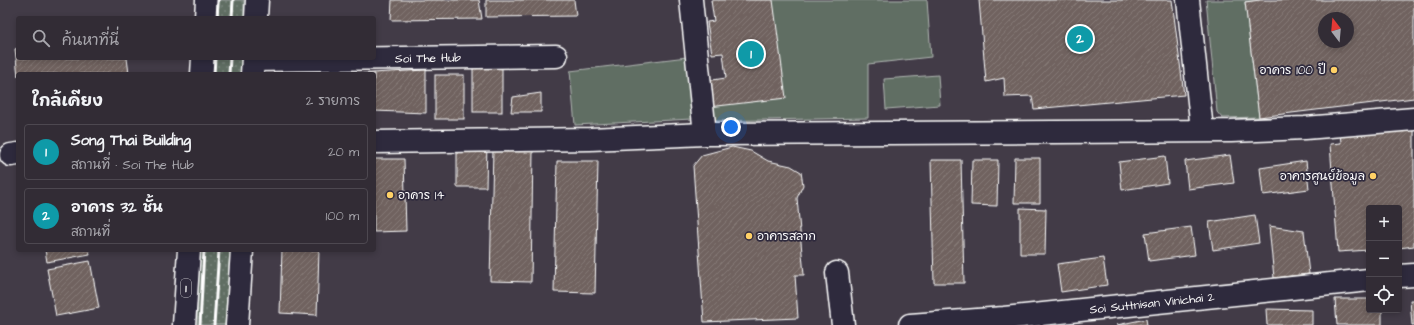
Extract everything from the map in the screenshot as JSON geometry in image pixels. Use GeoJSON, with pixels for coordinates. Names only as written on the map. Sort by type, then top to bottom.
{"type":"FeatureCollection","features":[{"type":"Feature","properties":{"kind":"street"},"geometry":{"type":"LineString","coordinates":[[206,16],[207,0]]}},
{"type":"Feature","properties":{"kind":"street"},"geometry":{"type":"LineString","coordinates":[[256,16],[257,0]]}},
{"type":"Feature","properties":{"kind":"street"},"geometry":{"type":"LineString","coordinates":[[691,0],[705,134]]}},
{"type":"Feature","properties":{"kind":"street"},"geometry":{"type":"LineString","coordinates":[[1188,0],[1202,130]]}},
{"type":"Feature","properties":{"kind":"street","name":"Soi The Hub"},"geometry":{"type":"LineString","coordinates":[[253,64],[556,56]]}},
{"type":"Feature","properties":{"kind":"street"},"geometry":{"type":"LineString","coordinates":[[202,72],[203,60]]}},
{"type":"Feature","properties":{"kind":"street"},"geometry":{"type":"LineString","coordinates":[[376,142],[590,139],[705,134],[1305,128],[1414,119]]}},
{"type":"Feature","properties":{"kind":"street","name":"1"},"geometry":{"type":"LineString","coordinates":[[184,325],[189,252]]}},
{"type":"Feature","properties":{"kind":"street"},"geometry":{"type":"LineString","coordinates":[[237,325],[242,252]]}},
{"type":"Feature","properties":{"kind":"street"},"geometry":{"type":"LineString","coordinates":[[836,273],[843,325]]}},
{"type":"Feature","properties":{"kind":"street"},"geometry":{"type":"LineString","coordinates":[[1402,276],[1414,275]]}},
{"type":"Feature","properties":{"kind":"street","name":"Soi Suttnisan Vinichai 2"},"geometry":{"type":"LineString","coordinates":[[910,325],[1004,318],[1366,280]]}},
{"type":"Feature","properties":{"kind":"green space"},"geometry":{"type":"Polygon","coordinates":[[[214,0],[244,0],[244,16],[213,16],[214,0]]]}},
{"type":"Feature","properties":{"kind":"green space"},"geometry":{"type":"Polygon","coordinates":[[[750,0],[927,0],[931,57],[868,64],[868,118],[712,121],[709,107],[736,87],[750,0]]]}},
{"type":"Feature","properties":{"kind":"green space"},"geometry":{"type":"Polygon","coordinates":[[[1206,0],[1260,0],[1245,2],[1259,117],[1222,118],[1217,112],[1206,0]]]}},
{"type":"Feature","properties":{"kind":"green space"},"geometry":{"type":"Polygon","coordinates":[[[687,57],[692,119],[575,125],[570,71],[687,57]]]}},
{"type":"Feature","properties":{"kind":"green space"},"geometry":{"type":"Polygon","coordinates":[[[211,60],[242,60],[242,72],[210,72],[211,60]]]}},
{"type":"Feature","properties":{"kind":"green space"},"geometry":{"type":"Polygon","coordinates":[[[938,75],[940,105],[886,109],[884,79],[938,75]]]}},
{"type":"Feature","properties":{"kind":"green space"},"geometry":{"type":"Polygon","coordinates":[[[200,252],[230,252],[225,325],[197,325],[200,252]]]}},
{"type":"Feature","properties":{"kind":"building"},"geometry":{"type":"Polygon","coordinates":[[[392,0],[479,0],[482,19],[391,20],[392,0]]]}},
{"type":"Feature","properties":{"kind":"building"},"geometry":{"type":"Polygon","coordinates":[[[486,0],[574,0],[576,16],[486,17],[486,0]]]}},
{"type":"Feature","properties":{"kind":"building"},"geometry":{"type":"Polygon","coordinates":[[[711,0],[773,0],[786,98],[709,107],[706,81],[726,78],[723,53],[712,54],[707,22],[714,21],[711,0]]]}},
{"type":"Feature","properties":{"kind":"building"},"geometry":{"type":"Polygon","coordinates":[[[979,0],[1172,0],[1184,95],[1034,109],[1032,96],[1005,97],[1004,78],[986,82],[979,0]]]}},
{"type":"Feature","properties":{"kind":"building","name":"อาคาร 100 ปี"},"geometry":{"type":"Polygon","coordinates":[[[1260,0],[1414,0],[1414,98],[1259,117],[1245,2],[1260,0]]]}},
{"type":"Feature","properties":{"kind":"building"},"geometry":{"type":"Polygon","coordinates":[[[16,60],[127,60],[129,72],[18,72],[16,60]]]}},
{"type":"Feature","properties":{"kind":"building"},"geometry":{"type":"Polygon","coordinates":[[[473,67],[502,67],[502,112],[473,112],[473,67]]]}},
{"type":"Feature","properties":{"kind":"building"},"geometry":{"type":"Polygon","coordinates":[[[426,70],[426,113],[376,111],[376,73],[426,70]]]}},
{"type":"Feature","properties":{"kind":"building"},"geometry":{"type":"Polygon","coordinates":[[[435,75],[464,75],[464,119],[435,119],[435,75]]]}},
{"type":"Feature","properties":{"kind":"building"},"geometry":{"type":"Polygon","coordinates":[[[541,93],[541,112],[511,112],[513,97],[541,93]]]}},
{"type":"Feature","properties":{"kind":"building","name":"อาคารศูนย์ข้อมูล"},"geometry":{"type":"Polygon","coordinates":[[[1414,126],[1414,246],[1402,248],[1402,205],[1366,205],[1366,250],[1338,252],[1330,144],[1341,143],[1340,132],[1414,126]]]}},
{"type":"Feature","properties":{"kind":"building"},"geometry":{"type":"Polygon","coordinates":[[[457,143],[487,143],[486,187],[457,187],[457,143]]]}},
{"type":"Feature","properties":{"kind":"building","name":"อาคารสลาก"},"geometry":{"type":"Polygon","coordinates":[[[732,147],[751,151],[768,161],[791,166],[801,172],[803,185],[797,198],[804,275],[795,275],[798,318],[704,322],[693,166],[702,155],[732,147]]]}},
{"type":"Feature","properties":{"kind":"building"},"geometry":{"type":"Polygon","coordinates":[[[493,149],[533,150],[531,282],[490,281],[493,149]]]}},
{"type":"Feature","properties":{"kind":"building"},"geometry":{"type":"Polygon","coordinates":[[[1230,155],[1234,183],[1188,189],[1185,161],[1230,155]]]}},
{"type":"Feature","properties":{"kind":"building"},"geometry":{"type":"Polygon","coordinates":[[[1165,156],[1168,183],[1122,190],[1119,162],[1165,156]]]}},
{"type":"Feature","properties":{"kind":"building"},"geometry":{"type":"Polygon","coordinates":[[[1015,158],[1040,158],[1040,203],[1014,203],[1015,158]]]}},
{"type":"Feature","properties":{"kind":"building","name":"อาคาร 14"},"geometry":{"type":"Polygon","coordinates":[[[376,159],[404,159],[406,231],[376,232],[376,159]]]}},
{"type":"Feature","properties":{"kind":"building"},"geometry":{"type":"Polygon","coordinates":[[[931,160],[961,160],[964,283],[934,283],[931,160]]]}},
{"type":"Feature","properties":{"kind":"building"},"geometry":{"type":"Polygon","coordinates":[[[972,160],[998,160],[997,206],[971,205],[972,160]]]}},
{"type":"Feature","properties":{"kind":"building"},"geometry":{"type":"Polygon","coordinates":[[[557,161],[598,161],[595,293],[554,292],[557,161]]]}},
{"type":"Feature","properties":{"kind":"building"},"geometry":{"type":"Polygon","coordinates":[[[1306,161],[1309,189],[1263,195],[1260,168],[1306,161]]]}},
{"type":"Feature","properties":{"kind":"building"},"geometry":{"type":"Polygon","coordinates":[[[1020,208],[1046,209],[1045,254],[1020,254],[1020,208]]]}},
{"type":"Feature","properties":{"kind":"building"},"geometry":{"type":"Polygon","coordinates":[[[1255,215],[1259,243],[1213,250],[1209,222],[1255,215]]]}},
{"type":"Feature","properties":{"kind":"building"},"geometry":{"type":"Polygon","coordinates":[[[1269,226],[1304,231],[1309,274],[1274,278],[1269,226]]]}},
{"type":"Feature","properties":{"kind":"building"},"geometry":{"type":"Polygon","coordinates":[[[1191,227],[1195,255],[1149,261],[1145,233],[1191,227]]]}},
{"type":"Feature","properties":{"kind":"building"},"geometry":{"type":"Polygon","coordinates":[[[45,252],[90,252],[90,254],[47,262],[45,252]]]}},
{"type":"Feature","properties":{"kind":"building"},"geometry":{"type":"Polygon","coordinates":[[[282,252],[319,252],[317,315],[280,313],[282,252]]]}},
{"type":"Feature","properties":{"kind":"building"},"geometry":{"type":"Polygon","coordinates":[[[1103,258],[1107,285],[1061,292],[1057,264],[1103,258]]]}},
{"type":"Feature","properties":{"kind":"building"},"geometry":{"type":"Polygon","coordinates":[[[90,261],[99,308],[56,316],[47,269],[90,261]]]}},
{"type":"Feature","properties":{"kind":"building"},"geometry":{"type":"Polygon","coordinates":[[[1335,299],[1366,299],[1366,313],[1382,313],[1382,325],[1337,325],[1335,299]]]}},
{"type":"Feature","properties":{"kind":"building"},"geometry":{"type":"Polygon","coordinates":[[[1410,300],[1414,300],[1414,325],[1412,325],[1410,300]]]}},
{"type":"Feature","properties":{"kind":"building"},"geometry":{"type":"Polygon","coordinates":[[[1266,309],[1312,310],[1312,325],[1267,325],[1266,309]]]}},
{"type":"Feature","properties":{"kind":"building"},"geometry":{"type":"Polygon","coordinates":[[[1146,319],[1147,325],[1117,325],[1146,319]]]}},
{"type":"Feature","properties":{"kind":"railway"},"geometry":{"type":"LineString","coordinates":[[217,16],[218,0]]}},
{"type":"Feature","properties":{"kind":"railway"},"geometry":{"type":"LineString","coordinates":[[232,16],[233,0]]}},
{"type":"Feature","properties":{"kind":"railway"},"geometry":{"type":"LineString","coordinates":[[214,72],[215,60]]}},
{"type":"Feature","properties":{"kind":"railway"},"geometry":{"type":"LineString","coordinates":[[229,72],[230,60]]}},
{"type":"Feature","properties":{"kind":"railway"},"geometry":{"type":"LineString","coordinates":[[200,325],[204,252]]}},
{"type":"Feature","properties":{"kind":"railway"},"geometry":{"type":"LineString","coordinates":[[214,325],[219,252]]}},
{"type":"Feature","properties":{"kind":"place","name":"อาคาร 32 ชั้น"},"geometry":{"type":"Point","coordinates":[1080,39]}},
{"type":"Feature","properties":{"kind":"place","name":"Song Thai Building"},"geometry":{"type":"Point","coordinates":[751,54]}},
{"type":"Feature","properties":{"kind":"place","name":"อาคาร 100 ปี"},"geometry":{"type":"Point","coordinates":[1334,70]}},
{"type":"Feature","properties":{"kind":"place","name":"อาคารศูนย์ข้อมูล"},"geometry":{"type":"Point","coordinates":[1373,176]}},
{"type":"Feature","properties":{"kind":"place","name":"อาคาร 14"},"geometry":{"type":"Point","coordinates":[390,195]}},
{"type":"Feature","properties":{"kind":"place","name":"อาคารสลาก"},"geometry":{"type":"Point","coordinates":[749,236]}}]}
